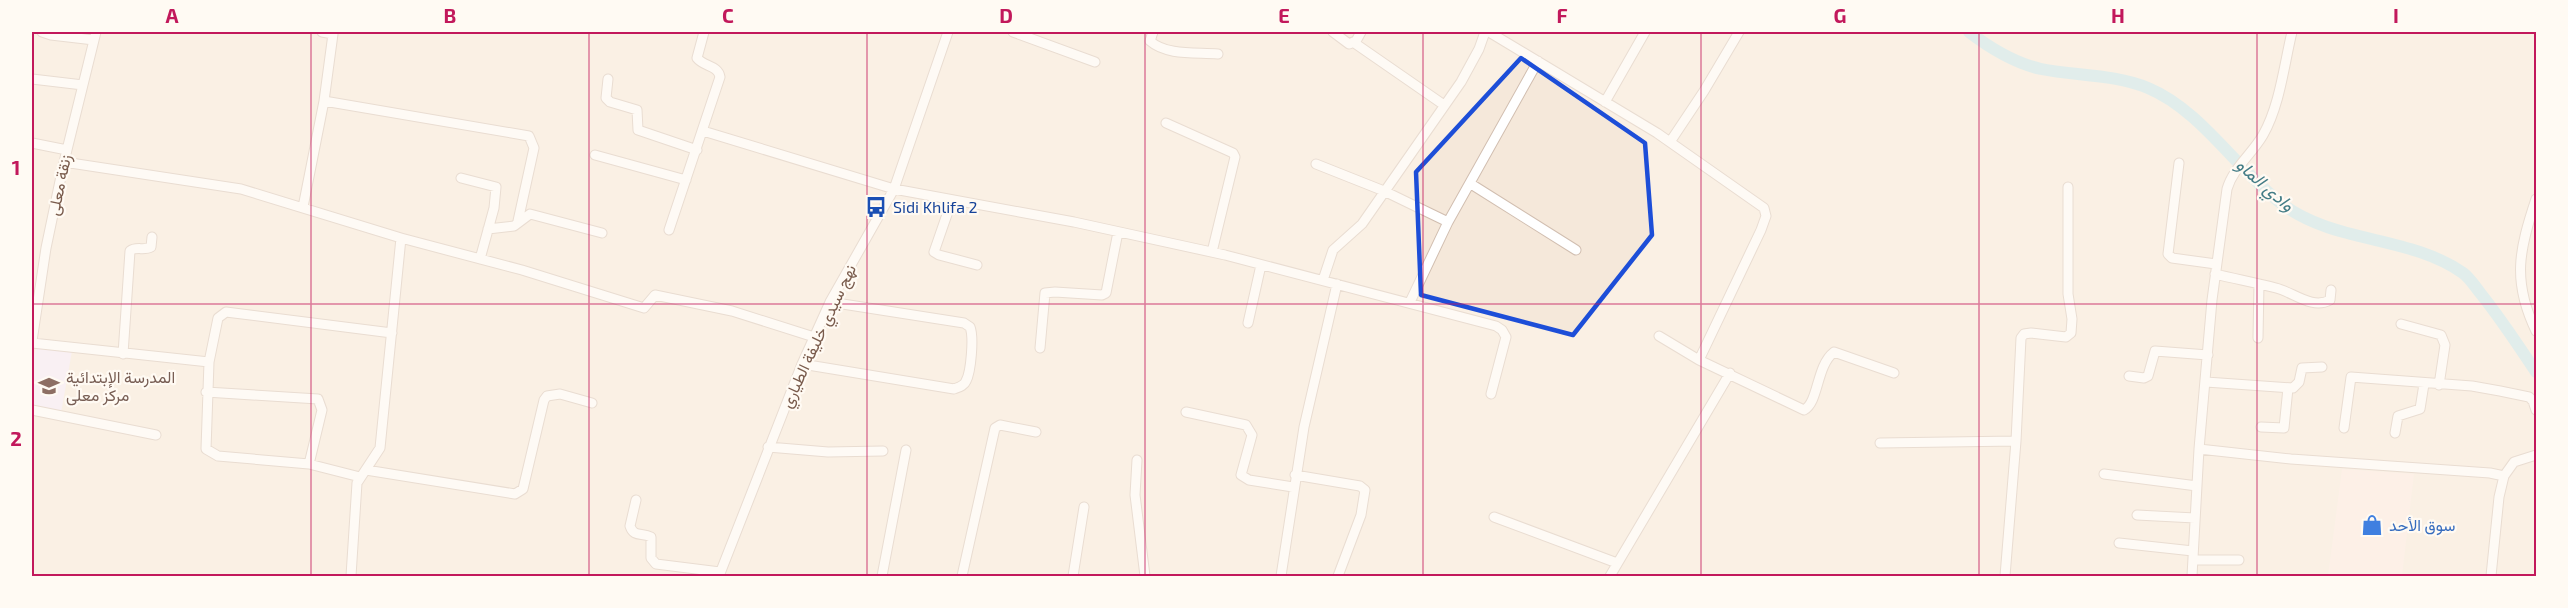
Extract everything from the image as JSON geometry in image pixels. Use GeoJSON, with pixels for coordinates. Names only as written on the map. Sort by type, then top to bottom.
{"type":"FeatureCollection","features":[{"type":"Feature","properties":{"kind":"street"},"geometry":{"type":"LineString","coordinates":[[42,32],[51,35],[95,36]]}},
{"type":"Feature","properties":{"kind":"street"},"geometry":{"type":"LineString","coordinates":[[303,207],[324,101],[333,33],[322,32]]}},
{"type":"Feature","properties":{"kind":"street"},"geometry":{"type":"LineString","coordinates":[[669,230],[704,131],[720,77],[720,72],[700,62],[697,58],[704,32]]}},
{"type":"Feature","properties":{"kind":"street","name":"نهج سيدي خليفة الطياري"},"geometry":{"type":"LineString","coordinates":[[720,574],[768,447],[814,337],[830,302],[894,189],[948,32]]}},
{"type":"Feature","properties":{"kind":"street"},"geometry":{"type":"LineString","coordinates":[[1013,32],[1095,62]]}},
{"type":"Feature","properties":{"kind":"street"},"geometry":{"type":"LineString","coordinates":[[1153,32],[1150,41],[1171,51],[1218,54]]}},
{"type":"Feature","properties":{"kind":"street"},"geometry":{"type":"LineString","coordinates":[[1333,32],[1345,42],[1353,42],[1444,105]]}},
{"type":"Feature","properties":{"kind":"street"},"geometry":{"type":"LineString","coordinates":[[1353,42],[1361,32]]}},
{"type":"Feature","properties":{"kind":"street"},"geometry":{"type":"LineString","coordinates":[[1323,280],[1333,250],[1362,224],[1471,65],[1487,32],[1670,142],[1755,200],[1766,212],[1761,230],[1699,360]]}},
{"type":"Feature","properties":{"kind":"street"},"geometry":{"type":"LineString","coordinates":[[1605,102],[1645,32]]}},
{"type":"Feature","properties":{"kind":"street"},"geometry":{"type":"LineString","coordinates":[[1670,142],[1739,32]]}},
{"type":"Feature","properties":{"kind":"street"},"geometry":{"type":"LineString","coordinates":[[2192,576],[2199,449],[2216,269],[2229,181],[2252,151],[2269,123],[2292,32]]}},
{"type":"Feature","properties":{"kind":"street","name":"زنقة معلى"},"geometry":{"type":"LineString","coordinates":[[32,342],[46,248],[64,162],[95,36]]}},
{"type":"Feature","properties":{"kind":"street"},"geometry":{"type":"LineString","coordinates":[[1410,302],[1448,222],[1538,61]]}},
{"type":"Feature","properties":{"kind":"street"},"geometry":{"type":"LineString","coordinates":[[32,79],[83,85]]}},
{"type":"Feature","properties":{"kind":"street"},"geometry":{"type":"LineString","coordinates":[[608,79],[606,98],[610,102],[637,110],[638,130],[697,150]]}},
{"type":"Feature","properties":{"kind":"street"},"geometry":{"type":"LineString","coordinates":[[324,101],[529,136],[534,147],[518,221]]}},
{"type":"Feature","properties":{"kind":"street"},"geometry":{"type":"LineString","coordinates":[[1166,123],[1233,153],[1235,157],[1212,252]]}},
{"type":"Feature","properties":{"kind":"street"},"geometry":{"type":"LineString","coordinates":[[704,131],[894,189],[1212,252],[1496,326],[1504,332],[1505,339],[1491,394]]}},
{"type":"Feature","properties":{"kind":"street"},"geometry":{"type":"LineString","coordinates":[[32,143],[67,150]]}},
{"type":"Feature","properties":{"kind":"street"},"geometry":{"type":"LineString","coordinates":[[595,155],[686,180]]}},
{"type":"Feature","properties":{"kind":"street"},"geometry":{"type":"LineString","coordinates":[[64,162],[241,189],[644,308],[655,295],[732,312],[814,337]]}},
{"type":"Feature","properties":{"kind":"street"},"geometry":{"type":"LineString","coordinates":[[2179,163],[2168,254],[2172,258],[2280,289],[2296,298],[2318,302],[2330,300],[2331,290]]}},
{"type":"Feature","properties":{"kind":"street"},"geometry":{"type":"LineString","coordinates":[[1316,164],[1384,190],[1448,222]]}},
{"type":"Feature","properties":{"kind":"street"},"geometry":{"type":"LineString","coordinates":[[461,178],[496,187],[480,259]]}},
{"type":"Feature","properties":{"kind":"street"},"geometry":{"type":"LineString","coordinates":[[1471,184],[1576,250]]}},
{"type":"Feature","properties":{"kind":"street"},"geometry":{"type":"LineString","coordinates":[[2005,576],[2016,441],[2021,336],[2031,333],[2066,337],[2071,333],[2068,294],[2068,187]]}},
{"type":"Feature","properties":{"kind":"street"},"geometry":{"type":"LineString","coordinates":[[2536,199],[2525,233],[2520,288],[2536,331]]}},
{"type":"Feature","properties":{"kind":"street"},"geometry":{"type":"LineString","coordinates":[[952,200],[934,252],[977,265]]}},
{"type":"Feature","properties":{"kind":"street"},"geometry":{"type":"LineString","coordinates":[[488,229],[511,227],[530,214],[602,233]]}},
{"type":"Feature","properties":{"kind":"street"},"geometry":{"type":"LineString","coordinates":[[1040,348],[1045,293],[1102,295],[1106,293],[1118,232]]}},
{"type":"Feature","properties":{"kind":"street"},"geometry":{"type":"LineString","coordinates":[[123,354],[130,251],[133,248],[151,247],[152,237]]}},
{"type":"Feature","properties":{"kind":"street"},"geometry":{"type":"LineString","coordinates":[[351,576],[357,483],[380,448],[401,238]]}},
{"type":"Feature","properties":{"kind":"street"},"geometry":{"type":"LineString","coordinates":[[1248,323],[1261,265]]}},
{"type":"Feature","properties":{"kind":"street"},"geometry":{"type":"LineString","coordinates":[[1281,576],[1304,427],[1337,284]]}},
{"type":"Feature","properties":{"kind":"street"},"geometry":{"type":"LineString","coordinates":[[2258,338],[2259,284]]}},
{"type":"Feature","properties":{"kind":"street"},"geometry":{"type":"LineString","coordinates":[[802,364],[954,389],[962,386],[967,380],[973,338],[970,327],[964,323],[830,302]]}},
{"type":"Feature","properties":{"kind":"street"},"geometry":{"type":"LineString","coordinates":[[392,333],[226,312],[218,318],[208,362],[204,445],[210,453],[218,456],[309,464],[363,474],[515,494],[522,489],[544,400],[547,396],[560,394],[592,403]]}},
{"type":"Feature","properties":{"kind":"street"},"geometry":{"type":"LineString","coordinates":[[2401,324],[2441,335],[2445,345],[2439,385]]}},
{"type":"Feature","properties":{"kind":"street"},"geometry":{"type":"LineString","coordinates":[[1659,336],[1699,360],[1804,410],[1810,404],[1824,363],[1834,352],[1893,373]]}},
{"type":"Feature","properties":{"kind":"street"},"geometry":{"type":"LineString","coordinates":[[32,342],[208,362]]}},
{"type":"Feature","properties":{"kind":"street"},"geometry":{"type":"LineString","coordinates":[[2129,376],[2144,378],[2148,376],[2155,351],[2208,355]]}},
{"type":"Feature","properties":{"kind":"street"},"geometry":{"type":"LineString","coordinates":[[2206,382],[2293,388],[2299,382],[2302,368],[2322,367]]}},
{"type":"Feature","properties":{"kind":"street"},"geometry":{"type":"LineString","coordinates":[[1610,576],[1730,373]]}},
{"type":"Feature","properties":{"kind":"street"},"geometry":{"type":"LineString","coordinates":[[2344,428],[2351,377],[2472,386],[2529,397],[2534,401],[2536,410]]}},
{"type":"Feature","properties":{"kind":"street"},"geometry":{"type":"LineString","coordinates":[[2395,433],[2398,416],[2420,409],[2424,384]]}},
{"type":"Feature","properties":{"kind":"street"},"geometry":{"type":"LineString","coordinates":[[2261,427],[2284,428],[2288,388]]}},
{"type":"Feature","properties":{"kind":"street"},"geometry":{"type":"LineString","coordinates":[[206,392],[318,399],[322,410],[309,464]]}},
{"type":"Feature","properties":{"kind":"street"},"geometry":{"type":"LineString","coordinates":[[32,410],[156,435]]}},
{"type":"Feature","properties":{"kind":"street"},"geometry":{"type":"LineString","coordinates":[[1186,412],[1246,425],[1252,435],[1241,475],[1249,480],[1293,487]]}},
{"type":"Feature","properties":{"kind":"street"},"geometry":{"type":"LineString","coordinates":[[962,576],[995,428],[1000,424],[1036,432]]}},
{"type":"Feature","properties":{"kind":"street"},"geometry":{"type":"LineString","coordinates":[[1880,442],[2016,441]]}},
{"type":"Feature","properties":{"kind":"street"},"geometry":{"type":"LineString","coordinates":[[768,447],[828,452],[883,452]]}},
{"type":"Feature","properties":{"kind":"street"},"geometry":{"type":"LineString","coordinates":[[2199,449],[2291,459],[2490,473],[2504,476]]}},
{"type":"Feature","properties":{"kind":"street"},"geometry":{"type":"LineString","coordinates":[[882,576],[906,450]]}},
{"type":"Feature","properties":{"kind":"street"},"geometry":{"type":"LineString","coordinates":[[2491,576],[2499,497],[2504,476],[2514,462],[2536,455]]}},
{"type":"Feature","properties":{"kind":"street"},"geometry":{"type":"LineString","coordinates":[[1137,460],[1135,495],[1145,576]]}},
{"type":"Feature","properties":{"kind":"street"},"geometry":{"type":"LineString","coordinates":[[2104,474],[2197,486]]}},
{"type":"Feature","properties":{"kind":"street"},"geometry":{"type":"LineString","coordinates":[[1295,475],[1360,486],[1365,490],[1361,515],[1338,576]]}},
{"type":"Feature","properties":{"kind":"street"},"geometry":{"type":"LineString","coordinates":[[636,500],[631,530],[637,535],[651,537],[651,558],[656,564],[720,574]]}},
{"type":"Feature","properties":{"kind":"street"},"geometry":{"type":"LineString","coordinates":[[1073,576],[1084,507]]}},
{"type":"Feature","properties":{"kind":"street"},"geometry":{"type":"LineString","coordinates":[[2137,515],[2195,518]]}},
{"type":"Feature","properties":{"kind":"street"},"geometry":{"type":"LineString","coordinates":[[1494,517],[1617,563]]}},
{"type":"Feature","properties":{"kind":"street"},"geometry":{"type":"LineString","coordinates":[[2119,543],[2193,556],[2239,560]]}},
{"type":"Feature","properties":{"kind":"highlighted area"},"geometry":{"type":"Polygon","coordinates":[[[1521,58],[1645,143],[1652,235],[1573,335],[1421,295],[1416,172],[1521,58]]]}},
{"type":"Feature","properties":{"kind":"shaded area"},"geometry":{"type":"Polygon","coordinates":[[[32,32],[2536,32],[2536,576],[32,576],[32,32]]]}},
{"type":"Feature","properties":{"kind":"shaded area","name":"المدرسة الإبتدائية مركز معلى"},"geometry":{"type":"Polygon","coordinates":[[[38,347],[72,351],[61,413],[32,407],[32,366],[35,350],[38,347]]]}},
{"type":"Feature","properties":{"kind":"shaded area","name":"سوق الأحد"},"geometry":{"type":"Polygon","coordinates":[[[2342,469],[2414,474],[2402,576],[2328,576],[2342,469]]]}},
{"type":"Feature","properties":{"kind":"waterway","name":"وادي الماو"},"geometry":{"type":"LineString","coordinates":[[1969,32],[1985,44],[2021,63],[2041,69],[2122,80],[2148,88],[2167,98],[2202,125],[2265,190],[2303,217],[2348,233],[2419,252],[2463,273],[2496,313],[2536,372]]}},
{"type":"Feature","properties":{"kind":"place","name":"Sidi Khlifa 2"},"geometry":{"type":"Point","coordinates":[876,207]}},
{"type":"Feature","properties":{"kind":"place","name":"المدرسة الإبتدائية مركز معلى"},"geometry":{"type":"Point","coordinates":[49,386]}},
{"type":"Feature","properties":{"kind":"place","name":"سوق الأحد"},"geometry":{"type":"Point","coordinates":[2372,525]}}]}
